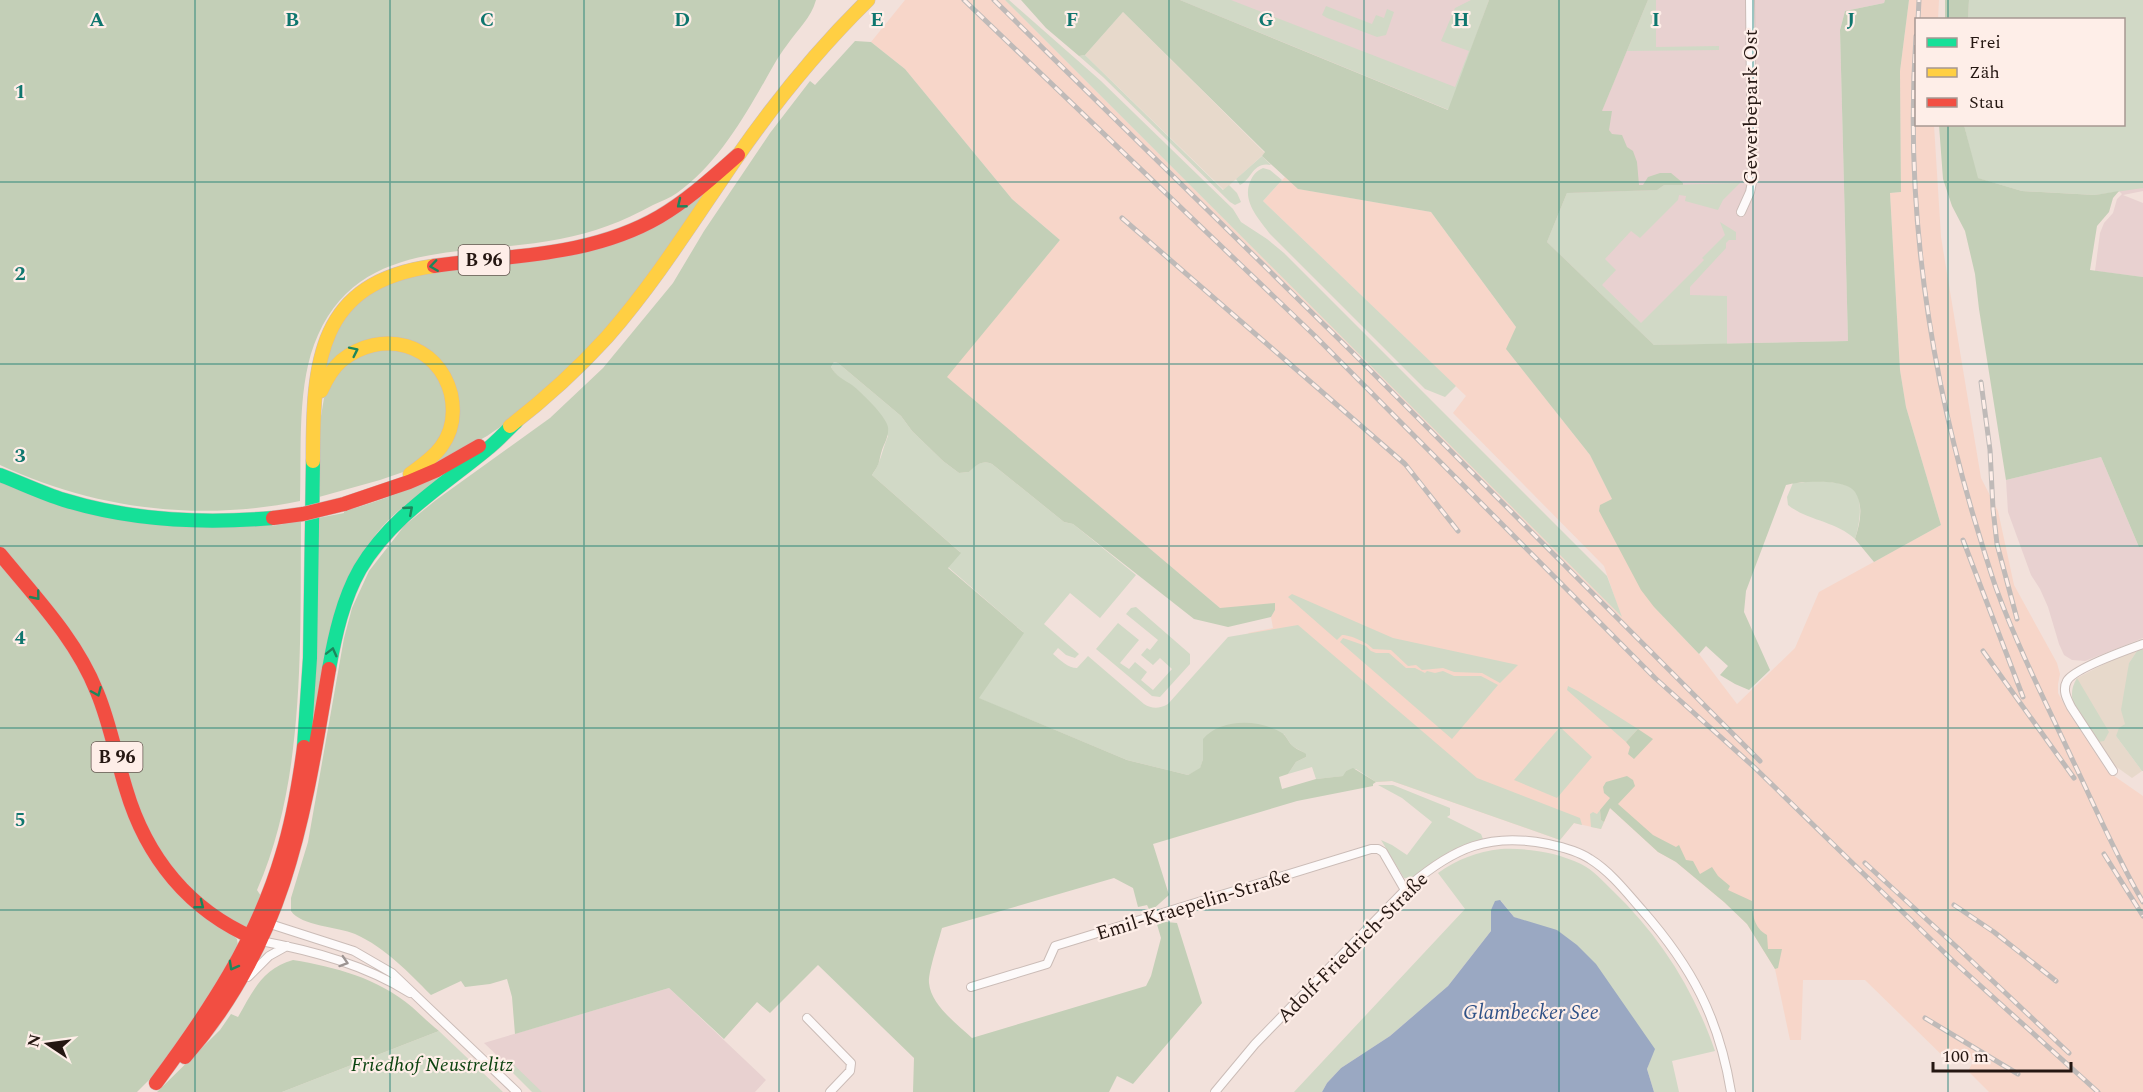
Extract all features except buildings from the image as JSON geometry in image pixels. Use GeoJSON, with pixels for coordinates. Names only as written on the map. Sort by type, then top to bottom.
{"type":"FeatureCollection","features":[{"type":"Feature","properties":{"kind":"main road","name":"B 96"},"geometry":{"type":"LineString","coordinates":[[0,554],[71,640],[97,691],[126,790],[152,852],[166,872],[197,903],[255,939],[279,898],[316,754],[327,670],[341,614],[359,572],[379,541],[400,518],[485,452],[516,422],[561,385],[604,341],[685,237],[738,155],[781,97],[868,0]]}},
{"type":"Feature","properties":{"kind":"main road","name":"B 96"},"geometry":{"type":"LineString","coordinates":[[303,807],[312,708],[310,683],[313,416],[316,383],[324,343],[332,325],[344,308],[363,290],[386,278],[416,269],[475,260],[539,255],[602,241],[637,230],[671,212],[738,155]]}},
{"type":"Feature","properties":{"kind":"main road","name":"B 96"},"geometry":{"type":"LineString","coordinates":[[313,416],[321,389],[329,373],[340,359],[355,350],[378,344],[404,346],[419,351],[439,365],[447,381],[454,408],[447,438],[428,462],[380,491]]}},
{"type":"Feature","properties":{"kind":"main road","name":"B 96"},"geometry":{"type":"LineString","coordinates":[[0,475],[64,500],[151,518],[209,522],[273,518],[303,514],[344,504],[409,482],[437,470],[482,445],[516,422]]}},
{"type":"Feature","properties":{"kind":"main road","name":"B 96"},"geometry":{"type":"LineString","coordinates":[[264,922],[297,794],[310,683]]}},
{"type":"Feature","properties":{"kind":"main road"},"geometry":{"type":"LineString","coordinates":[[151,1087],[185,1058],[203,1038],[238,984],[255,939]]}},
{"type":"Feature","properties":{"kind":"main road"},"geometry":{"type":"LineString","coordinates":[[151,1087],[189,1040],[255,939]]}},
{"type":"Feature","properties":{"kind":"street","name":"Gewerbepark Ost"},"geometry":{"type":"LineString","coordinates":[[1742,212],[1752,182],[1750,0]]}},
{"type":"Feature","properties":{"kind":"street"},"geometry":{"type":"LineString","coordinates":[[2113,771],[2071,707],[2066,698],[2065,685],[2073,674],[2143,644]]}},
{"type":"Feature","properties":{"kind":"street","name":"Adolf-Friedrich-Straße"},"geometry":{"type":"LineString","coordinates":[[1215,1092],[1255,1044],[1427,870],[1463,849],[1491,841],[1510,840],[1538,842],[1560,847],[1590,859],[1613,879],[1655,924],[1691,976],[1716,1028],[1731,1092]]}},
{"type":"Feature","properties":{"kind":"street","name":"Emil-Kraepelin-Straße"},"geometry":{"type":"LineString","coordinates":[[971,987],[1047,964],[1055,946],[1371,849],[1383,852],[1406,890]]}},
{"type":"Feature","properties":{"kind":"street"},"geometry":{"type":"LineString","coordinates":[[264,922],[333,943],[378,964],[408,987],[517,1092]]}},
{"type":"Feature","properties":{"kind":"street"},"geometry":{"type":"LineString","coordinates":[[255,939],[355,965],[409,993],[447,1025]]}},
{"type":"Feature","properties":{"kind":"street"},"geometry":{"type":"LineString","coordinates":[[238,984],[250,976],[272,953],[287,946]]}},
{"type":"Feature","properties":{"kind":"street"},"geometry":{"type":"LineString","coordinates":[[807,1018],[851,1062],[850,1071],[830,1092]]}},
{"type":"Feature","properties":{"kind":"shaded area"},"geometry":{"type":"Polygon","coordinates":[[[905,0],[1005,0],[1621,616],[1604,566],[1453,413],[1466,396],[1263,201],[1285,177],[1299,189],[1431,212],[1516,327],[1507,350],[1590,455],[1612,499],[1654,607],[1699,654],[1737,704],[1795,648],[1819,592],[1941,525],[1906,407],[1900,370],[1890,193],[1901,192],[1900,71],[1909,0],[1939,0],[1938,18],[1915,18],[1915,126],[1934,126],[1941,237],[1981,478],[1998,511],[2014,585],[2057,663],[2060,674],[2058,693],[2107,771],[2143,796],[2143,1092],[1989,1092],[1968,1071],[1973,1062],[1971,1058],[1961,1051],[1949,1062],[1865,980],[1803,980],[1801,1040],[1790,1040],[1775,969],[1747,924],[1676,862],[1658,852],[1610,808],[1601,829],[1574,823],[1560,840],[1392,781],[1376,782],[1248,633],[1273,628],[1271,617],[1275,610],[1220,608],[946,377],[1060,240],[1012,199],[905,69],[871,42],[905,0]]]}},
{"type":"Feature","properties":{"kind":"shaded area"},"geometry":{"type":"Polygon","coordinates":[[[1180,0],[1489,0],[1449,110],[1180,0]]]}},
{"type":"Feature","properties":{"kind":"shaded area"},"geometry":{"type":"Polygon","coordinates":[[[1648,0],[1885,0],[1884,3],[1845,11],[1840,30],[1848,341],[1654,345],[1547,242],[1648,0]]]}},
{"type":"Feature","properties":{"kind":"shaded area"},"geometry":{"type":"Polygon","coordinates":[[[1969,0],[2143,0],[2143,191],[2123,195],[2143,203],[2143,277],[2095,271],[2100,233],[2104,223],[2113,213],[2117,199],[2122,194],[2119,191],[2095,195],[1966,126],[2125,126],[2125,18],[1968,18],[1969,0]]]}},
{"type":"Feature","properties":{"kind":"shaded area"},"geometry":{"type":"Polygon","coordinates":[[[1123,12],[1265,153],[1224,190],[1085,55],[1123,12]]]}},
{"type":"Feature","properties":{"kind":"shaded area"},"geometry":{"type":"Polygon","coordinates":[[[2101,457],[2139,547],[2143,546],[2143,638],[2085,661],[2072,660],[2064,655],[2048,607],[2031,575],[2008,512],[2006,480],[2101,457]]]}},
{"type":"Feature","properties":{"kind":"shaded area"},"geometry":{"type":"Polygon","coordinates":[[[2137,651],[2129,663],[2125,724],[2116,736],[2142,771],[2132,778],[2111,763],[2098,742],[2077,678],[2112,660],[2137,651]]]}},
{"type":"Feature","properties":{"kind":"shaded area"},"geometry":{"type":"Polygon","coordinates":[[[669,988],[766,1080],[755,1092],[535,1092],[484,1043],[669,988]]]}},
{"type":"Feature","properties":{"kind":"green space"},"geometry":{"type":"Polygon","coordinates":[[[0,0],[816,0],[808,18],[779,56],[742,119],[723,146],[690,183],[674,195],[597,230],[560,239],[422,257],[391,266],[362,281],[337,303],[318,335],[311,354],[303,395],[300,501],[224,510],[185,510],[147,507],[72,492],[0,465],[0,0]]]}},
{"type":"Feature","properties":{"kind":"green space"},"geometry":{"type":"Polygon","coordinates":[[[1005,0],[1009,0],[1101,81],[1233,209],[1241,222],[1284,253],[1607,576],[1622,617],[1005,0]]]}},
{"type":"Feature","properties":{"kind":"green space"},"geometry":{"type":"Polygon","coordinates":[[[1021,0],[1180,0],[1448,110],[1489,0],[1648,0],[1602,111],[1612,111],[1609,130],[1612,134],[1622,135],[1627,147],[1633,151],[1637,162],[1639,185],[1643,185],[1648,177],[1660,173],[1671,173],[1683,185],[1664,185],[1657,190],[1567,193],[1547,242],[1654,345],[1848,341],[1840,30],[1845,11],[1884,3],[1885,0],[1909,0],[1900,71],[1901,192],[1890,193],[1900,370],[1906,407],[1941,525],[1874,562],[1855,539],[1860,521],[1860,509],[1855,492],[1843,484],[1801,482],[1786,485],[1746,591],[1744,612],[1770,670],[1749,690],[1735,684],[1720,675],[1728,666],[1706,646],[1699,654],[1641,590],[1599,511],[1600,505],[1612,499],[1590,455],[1506,349],[1516,327],[1431,212],[1298,189],[1262,156],[1265,152],[1123,12],[1085,55],[1079,56],[1046,28],[1021,0]]]}},
{"type":"Feature","properties":{"kind":"green space"},"geometry":{"type":"Polygon","coordinates":[[[1180,0],[1231,0],[1455,87],[1469,51],[1441,41],[1455,8],[1471,0],[1489,0],[1449,110],[1180,0]]]}},
{"type":"Feature","properties":{"kind":"green space"},"geometry":{"type":"Polygon","coordinates":[[[1648,0],[1656,0],[1656,47],[1719,46],[1719,50],[1627,51],[1648,0]]]}},
{"type":"Feature","properties":{"kind":"green space"},"geometry":{"type":"Polygon","coordinates":[[[1945,0],[1969,0],[1968,18],[1945,18],[1945,0]]]}},
{"type":"Feature","properties":{"kind":"green space"},"geometry":{"type":"Polygon","coordinates":[[[1969,0],[2143,0],[2143,188],[2095,195],[2022,191],[1977,178],[1964,126],[2125,126],[2125,18],[1968,18],[1969,0]]]}},
{"type":"Feature","properties":{"kind":"green space"},"geometry":{"type":"Polygon","coordinates":[[[1326,6],[1372,24],[1376,15],[1384,18],[1387,9],[1394,12],[1386,35],[1377,37],[1322,15],[1326,6]]]}},
{"type":"Feature","properties":{"kind":"green space"},"geometry":{"type":"Polygon","coordinates":[[[855,41],[871,42],[905,69],[1012,199],[1060,240],[947,377],[1220,608],[1275,603],[1275,610],[1271,617],[1228,627],[1194,619],[1073,524],[1064,522],[992,464],[982,463],[969,472],[959,473],[912,431],[901,416],[834,362],[831,367],[835,372],[867,398],[883,417],[888,427],[879,462],[872,475],[961,553],[948,568],[1024,633],[979,698],[1127,760],[1188,775],[1200,768],[1203,759],[1203,739],[1211,732],[1230,724],[1262,725],[1282,733],[1292,746],[1306,754],[1306,757],[1296,762],[1288,774],[1279,777],[1282,789],[1316,779],[1343,776],[1346,771],[1353,768],[1376,782],[1373,786],[1297,801],[1153,844],[1169,895],[1151,911],[1147,905],[1138,907],[1133,888],[1114,878],[942,928],[930,971],[931,991],[934,999],[946,1014],[972,1038],[1146,986],[1161,938],[1156,921],[1177,923],[1202,1003],[1133,1084],[1117,1076],[1109,1092],[913,1092],[914,1058],[818,965],[770,1013],[757,1002],[724,1039],[669,988],[515,1034],[512,997],[507,979],[465,987],[461,981],[431,995],[377,946],[355,934],[303,920],[291,911],[291,898],[308,842],[344,638],[352,608],[369,571],[405,525],[550,418],[603,368],[673,283],[704,231],[770,133],[810,81],[815,85],[855,41]]]}},
{"type":"Feature","properties":{"kind":"green space"},"geometry":{"type":"Polygon","coordinates":[[[1085,55],[1223,190],[1229,185],[1237,193],[1241,202],[1235,205],[1230,202],[1079,56],[1085,55]]]}},
{"type":"Feature","properties":{"kind":"green space"},"geometry":{"type":"Polygon","coordinates":[[[1939,126],[1964,126],[1978,178],[2022,191],[2095,195],[2119,191],[2113,198],[2109,212],[2097,226],[2090,270],[2143,277],[2143,546],[2139,547],[2101,457],[2006,480],[1975,274],[1965,231],[1952,206],[1943,179],[1939,126]]]}},
{"type":"Feature","properties":{"kind":"green space"},"geometry":{"type":"Polygon","coordinates":[[[1262,156],[1271,165],[1265,164],[1256,168],[1240,185],[1236,179],[1262,156]]]}},
{"type":"Feature","properties":{"kind":"green space"},"geometry":{"type":"Polygon","coordinates":[[[1263,168],[1270,170],[1282,180],[1263,201],[1456,386],[1445,397],[1425,389],[1270,234],[1253,210],[1248,196],[1251,180],[1263,168]]]}},
{"type":"Feature","properties":{"kind":"green space"},"geometry":{"type":"Polygon","coordinates":[[[1740,183],[1723,200],[1718,210],[1685,201],[1686,196],[1679,195],[1678,200],[1640,238],[1631,231],[1605,259],[1616,270],[1602,285],[1641,323],[1704,260],[1702,258],[1725,235],[1720,222],[1736,232],[1736,240],[1729,240],[1726,243],[1726,248],[1690,287],[1690,295],[1727,296],[1727,344],[1654,345],[1547,242],[1567,193],[1657,190],[1664,185],[1740,183]]]}},
{"type":"Feature","properties":{"kind":"green space"},"geometry":{"type":"Polygon","coordinates":[[[711,187],[677,238],[594,345],[522,412],[487,436],[437,464],[436,461],[452,439],[441,362],[379,339],[319,383],[335,331],[350,308],[378,286],[416,272],[593,247],[711,187]]]}},
{"type":"Feature","properties":{"kind":"green space"},"geometry":{"type":"Polygon","coordinates":[[[392,348],[426,361],[443,382],[450,414],[437,447],[409,470],[319,497],[320,422],[330,380],[357,354],[392,348]]]}},
{"type":"Feature","properties":{"kind":"green space"},"geometry":{"type":"Polygon","coordinates":[[[834,362],[901,416],[912,431],[959,473],[969,472],[982,463],[992,464],[1064,522],[1073,524],[1136,575],[1100,618],[1070,593],[1044,624],[1079,654],[1075,658],[1066,655],[1058,648],[1053,654],[1067,665],[1077,668],[1088,656],[1144,704],[1159,708],[1168,704],[1228,637],[1298,625],[1477,778],[1580,818],[1582,825],[1574,823],[1560,840],[1392,781],[1376,782],[1356,769],[1346,771],[1344,776],[1316,779],[1312,767],[1288,774],[1296,762],[1306,757],[1303,752],[1292,746],[1284,734],[1203,739],[1203,759],[1200,769],[1188,775],[1127,760],[978,698],[1023,632],[948,567],[960,552],[872,475],[888,436],[866,399],[834,372],[831,367],[834,362]]]}},
{"type":"Feature","properties":{"kind":"green space"},"geometry":{"type":"Polygon","coordinates":[[[449,470],[389,519],[366,548],[353,571],[334,620],[313,724],[318,518],[344,513],[344,511],[385,498],[449,470]]]}},
{"type":"Feature","properties":{"kind":"green space"},"geometry":{"type":"Polygon","coordinates":[[[1813,480],[1844,484],[1856,492],[1860,512],[1855,539],[1839,528],[1804,515],[1788,505],[1787,497],[1793,483],[1813,480]]]}},
{"type":"Feature","properties":{"kind":"green space"},"geometry":{"type":"Polygon","coordinates":[[[0,481],[57,503],[272,524],[272,526],[301,521],[300,661],[292,756],[273,847],[257,890],[261,896],[248,927],[244,928],[216,912],[170,871],[138,813],[90,669],[0,548],[0,481]]]}},
{"type":"Feature","properties":{"kind":"green space"},"geometry":{"type":"Polygon","coordinates":[[[0,562],[58,631],[90,687],[146,853],[237,939],[238,946],[215,992],[159,1070],[137,1092],[0,1092],[0,562]]]}},
{"type":"Feature","properties":{"kind":"green space"},"geometry":{"type":"Polygon","coordinates":[[[1292,594],[1393,638],[1518,665],[1500,683],[1482,673],[1454,672],[1443,668],[1422,670],[1416,665],[1408,666],[1391,650],[1373,649],[1363,641],[1345,635],[1337,640],[1288,597],[1292,594]]]}},
{"type":"Feature","properties":{"kind":"green space"},"geometry":{"type":"Polygon","coordinates":[[[1136,607],[1190,654],[1190,664],[1160,697],[1152,696],[1096,649],[1118,623],[1139,640],[1120,663],[1129,669],[1135,662],[1147,672],[1141,680],[1153,690],[1172,669],[1160,658],[1153,665],[1141,655],[1147,648],[1150,650],[1158,640],[1126,614],[1131,608],[1136,607]]]}},
{"type":"Feature","properties":{"kind":"green space"},"geometry":{"type":"Polygon","coordinates":[[[1343,638],[1366,646],[1376,653],[1389,653],[1406,668],[1415,668],[1425,673],[1443,671],[1454,676],[1481,676],[1498,685],[1452,739],[1340,642],[1343,638]]]}},
{"type":"Feature","properties":{"kind":"green space"},"geometry":{"type":"Polygon","coordinates":[[[2143,649],[2142,771],[2116,736],[2119,728],[2125,724],[2121,710],[2129,663],[2137,651],[2143,649]]]}},
{"type":"Feature","properties":{"kind":"green space"},"geometry":{"type":"Polygon","coordinates":[[[2077,678],[2109,732],[2104,741],[2098,742],[2081,719],[2073,703],[2073,687],[2077,678]]]}},
{"type":"Feature","properties":{"kind":"green space"},"geometry":{"type":"Polygon","coordinates":[[[1568,686],[1638,729],[1626,742],[1567,690],[1568,686]]]}},
{"type":"Feature","properties":{"kind":"green space"},"geometry":{"type":"Polygon","coordinates":[[[1560,727],[1592,757],[1557,798],[1514,780],[1560,727]]]}},
{"type":"Feature","properties":{"kind":"green space"},"geometry":{"type":"Polygon","coordinates":[[[1638,729],[1653,739],[1634,759],[1628,754],[1630,747],[1626,742],[1638,729]]]}},
{"type":"Feature","properties":{"kind":"green space"},"geometry":{"type":"Polygon","coordinates":[[[1627,776],[1633,780],[1635,786],[1618,804],[1653,835],[1676,847],[1679,845],[1686,860],[1693,861],[1700,874],[1712,867],[1718,876],[1730,886],[1728,890],[1752,901],[1755,920],[1759,929],[1767,935],[1768,949],[1782,949],[1778,968],[1775,969],[1747,924],[1724,902],[1676,862],[1658,852],[1610,808],[1604,822],[1601,820],[1600,810],[1610,798],[1604,793],[1603,787],[1606,782],[1627,776]]]}},
{"type":"Feature","properties":{"kind":"green space"},"geometry":{"type":"Polygon","coordinates":[[[1378,785],[1393,785],[1450,808],[1450,815],[1447,817],[1481,834],[1483,839],[1450,851],[1411,879],[1404,878],[1381,840],[1407,855],[1432,822],[1402,798],[1378,785]]]}},
{"type":"Feature","properties":{"kind":"green space"},"geometry":{"type":"Polygon","coordinates":[[[1600,810],[1601,820],[1604,822],[1601,829],[1591,827],[1590,814],[1593,812],[1597,814],[1600,810]]]}},
{"type":"Feature","properties":{"kind":"green space"},"geometry":{"type":"Polygon","coordinates":[[[1501,849],[1532,850],[1562,856],[1585,866],[1602,880],[1646,926],[1674,965],[1697,1007],[1715,1051],[1672,1061],[1679,1092],[1654,1092],[1647,1069],[1654,1049],[1623,1006],[1527,922],[1514,917],[1501,901],[1496,901],[1491,910],[1491,931],[1448,986],[1390,1036],[1341,1068],[1322,1092],[1294,1092],[1465,909],[1438,873],[1468,857],[1501,849]]]}},
{"type":"Feature","properties":{"kind":"green space"},"geometry":{"type":"Polygon","coordinates":[[[293,960],[340,970],[385,988],[412,1007],[439,1031],[282,1092],[157,1092],[220,1030],[231,1014],[238,1017],[259,982],[266,975],[282,964],[293,960]]]}},
{"type":"Feature","properties":{"kind":"green space","name":"Friedhof Neustrelitz"},"geometry":{"type":"Polygon","coordinates":[[[439,1031],[503,1092],[282,1092],[439,1031]]]}},
{"type":"Feature","properties":{"kind":"green space"},"geometry":{"type":"Polygon","coordinates":[[[511,1062],[542,1092],[532,1092],[509,1069],[511,1062]]]}},
{"type":"Feature","properties":{"kind":"water","name":"Glambecker See"},"geometry":{"type":"Polygon","coordinates":[[[1500,900],[1514,917],[1557,930],[1577,945],[1596,964],[1655,1049],[1647,1069],[1654,1092],[1322,1092],[1341,1068],[1390,1036],[1448,986],[1491,931],[1491,910],[1495,901],[1500,900]]]}},
{"type":"Feature","properties":{"kind":"railway"},"geometry":{"type":"LineString","coordinates":[[964,0],[1314,335],[1655,678],[1754,767],[1953,961],[2098,1092]]}},
{"type":"Feature","properties":{"kind":"railway"},"geometry":{"type":"LineString","coordinates":[[994,0],[1353,353],[1760,761]]}},
{"type":"Feature","properties":{"kind":"railway"},"geometry":{"type":"LineString","coordinates":[[1918,18],[1919,0]]}},
{"type":"Feature","properties":{"kind":"railway"},"geometry":{"type":"LineString","coordinates":[[1915,56],[1913,97],[1917,219],[1933,340],[1958,459],[1990,571],[2014,632],[2107,833],[2143,902]]}},
{"type":"Feature","properties":{"kind":"railway"},"geometry":{"type":"LineString","coordinates":[[1122,218],[1405,464],[1458,531]]}},
{"type":"Feature","properties":{"kind":"railway"},"geometry":{"type":"LineString","coordinates":[[1981,382],[1990,450],[1997,544],[2017,619]]}},
{"type":"Feature","properties":{"kind":"railway"},"geometry":{"type":"LineString","coordinates":[[1963,540],[2023,697]]}},
{"type":"Feature","properties":{"kind":"railway"},"geometry":{"type":"LineString","coordinates":[[1983,651],[2074,778]]}},
{"type":"Feature","properties":{"kind":"railway"},"geometry":{"type":"LineString","coordinates":[[2104,854],[2143,916]]}},
{"type":"Feature","properties":{"kind":"railway"},"geometry":{"type":"LineString","coordinates":[[1865,863],[2069,1053]]}},
{"type":"Feature","properties":{"kind":"railway"},"geometry":{"type":"LineString","coordinates":[[1954,905],[1994,932],[2056,981]]}},
{"type":"Feature","properties":{"kind":"railway"},"geometry":{"type":"LineString","coordinates":[[1925,1018],[2018,1074]]}},
{"type":"Feature","properties":{"kind":"traffic: fast"},"geometry":{"type":"LineString","coordinates":[[329,669],[344,605],[360,569],[372,550],[402,518],[490,447],[516,422]]}},
{"type":"Feature","properties":{"kind":"traffic: fast"},"geometry":{"type":"LineString","coordinates":[[304,747],[310,658],[313,461]]}},
{"type":"Feature","properties":{"kind":"traffic: fast"},"geometry":{"type":"LineString","coordinates":[[0,475],[64,500],[115,513],[167,519],[220,521],[273,518]]}},
{"type":"Feature","properties":{"kind":"traffic: slow"},"geometry":{"type":"LineString","coordinates":[[510,426],[572,373],[625,316],[659,272],[767,116],[815,56],[868,0]]}},
{"type":"Feature","properties":{"kind":"traffic: slow"},"geometry":{"type":"LineString","coordinates":[[313,461],[315,391],[320,360],[330,332],[344,309],[366,289],[395,275],[434,266]]}},
{"type":"Feature","properties":{"kind":"traffic: slow"},"geometry":{"type":"LineString","coordinates":[[321,391],[341,361],[373,345],[390,343],[406,346],[421,352],[434,363],[444,377],[451,394],[452,422],[448,435],[438,451],[410,474]]}},
{"type":"Feature","properties":{"kind":"traffic: jam"},"geometry":{"type":"LineString","coordinates":[[434,266],[578,247],[633,230],[680,203],[738,155]]}},
{"type":"Feature","properties":{"kind":"traffic: jam"},"geometry":{"type":"LineString","coordinates":[[344,504],[437,470],[479,446]]}},
{"type":"Feature","properties":{"kind":"traffic: jam"},"geometry":{"type":"LineString","coordinates":[[273,518],[303,514],[344,504]]}},
{"type":"Feature","properties":{"kind":"traffic: jam"},"geometry":{"type":"LineString","coordinates":[[0,554],[67,637],[88,673],[106,716],[122,777],[135,814],[158,859],[173,879],[210,913],[256,939]]}},
{"type":"Feature","properties":{"kind":"traffic: jam"},"geometry":{"type":"LineString","coordinates":[[185,1057],[219,1013],[247,968],[269,922],[286,874],[299,826],[329,669]]}},
{"type":"Feature","properties":{"kind":"traffic: jam"},"geometry":{"type":"LineString","coordinates":[[156,1083],[212,1003],[259,917],[286,842],[304,747]]}}]}
